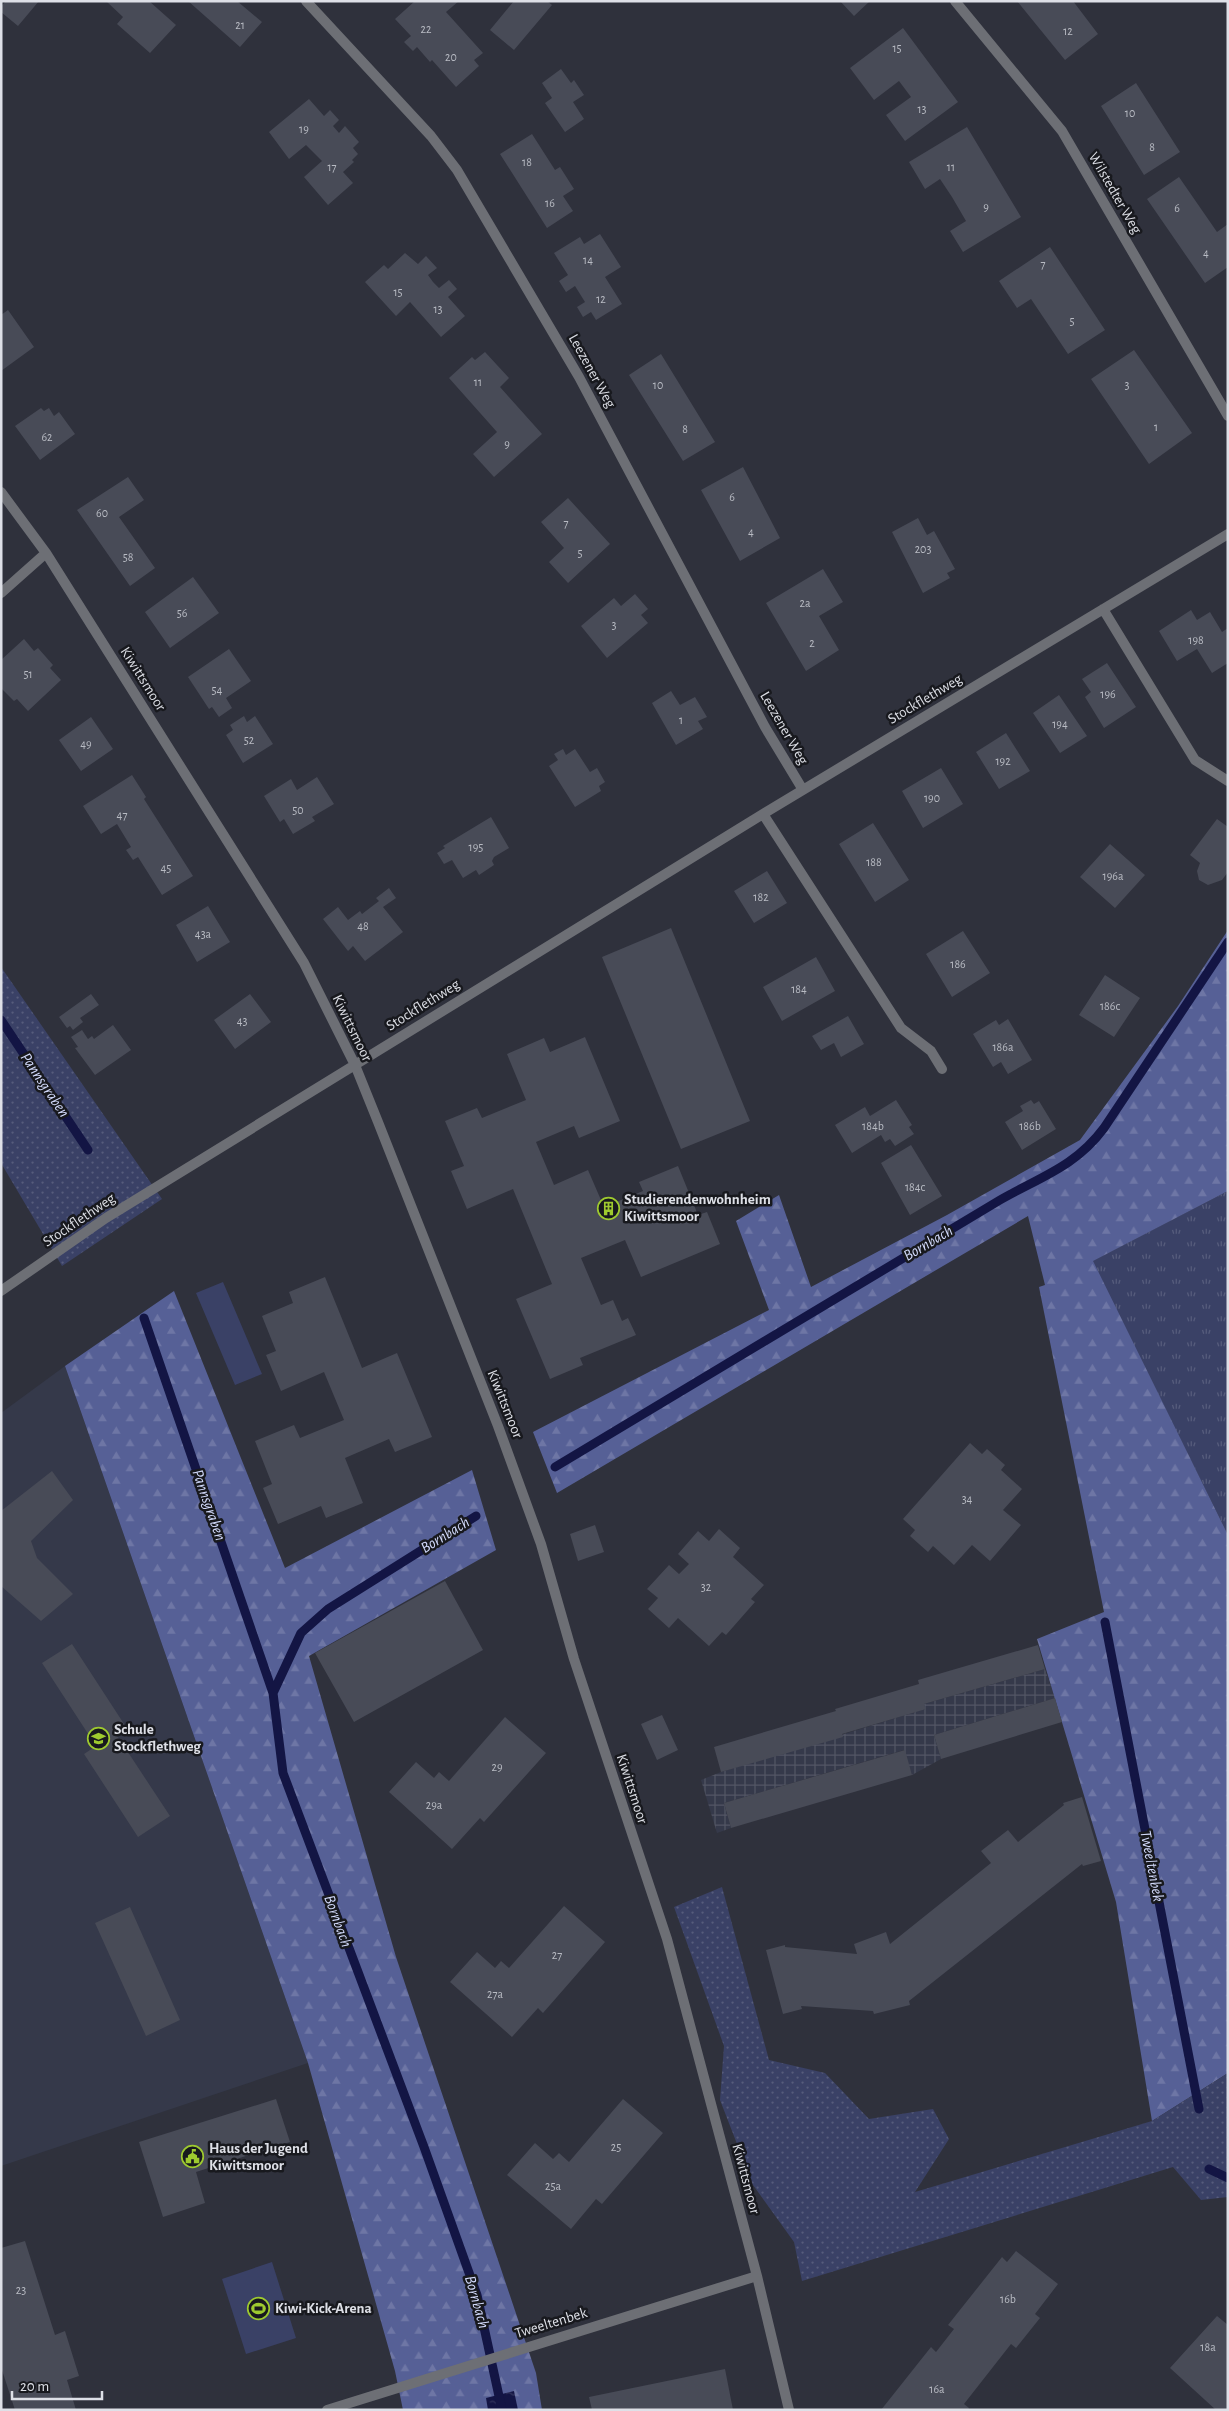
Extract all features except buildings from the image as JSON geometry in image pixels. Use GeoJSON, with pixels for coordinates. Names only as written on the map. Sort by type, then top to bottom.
{"type":"FeatureCollection","features":[{"type":"Feature","properties":{"kind":"street","name":"Leezener Weg"},"geometry":{"type":"LineString","coordinates":[[306,1],[431,136],[457,170],[580,377],[765,727],[804,790]]}},
{"type":"Feature","properties":{"kind":"street","name":"Wilstedter Weg"},"geometry":{"type":"LineString","coordinates":[[955,1],[1062,131],[1228,416]]}},
{"type":"Feature","properties":{"kind":"street","name":"Kiwittsmoor"},"geometry":{"type":"LineString","coordinates":[[1,492],[46,553],[304,963],[355,1065],[498,1426],[538,1536],[574,1659],[666,1939],[757,2276],[789,2410]]}},
{"type":"Feature","properties":{"kind":"street","name":"Stockflethweg"},"geometry":{"type":"LineString","coordinates":[[1,1291],[106,1218],[763,814],[1228,534]]}},
{"type":"Feature","properties":{"kind":"street"},"geometry":{"type":"LineString","coordinates":[[1,593],[46,553]]}},
{"type":"Feature","properties":{"kind":"street"},"geometry":{"type":"LineString","coordinates":[[1103,609],[1195,760],[1228,781]]}},
{"type":"Feature","properties":{"kind":"street"},"geometry":{"type":"LineString","coordinates":[[763,814],[901,1028],[931,1051],[942,1069]]}},
{"type":"Feature","properties":{"kind":"street","name":"Tweeltenbek"},"geometry":{"type":"LineString","coordinates":[[327,2410],[516,2349],[757,2276]]}},
{"type":"Feature","properties":{"kind":"shaded area","name":"Schule Stockflethweg"},"geometry":{"type":"Polygon","coordinates":[[[65,1366],[308,2063],[1,2166],[1,1413],[65,1366]]]}},
{"type":"Feature","properties":{"kind":"shaded area"},"geometry":{"type":"Polygon","coordinates":[[[1045,1669],[1055,1698],[934,1735],[941,1759],[912,1775],[904,1750],[724,1803],[731,1828],[717,1833],[701,1780],[721,1772],[925,1709],[924,1704],[1045,1669]]]}},
{"type":"Feature","properties":{"kind":"green space"},"geometry":{"type":"Polygon","coordinates":[[[1228,930],[1228,1191],[1093,1261],[1228,1535],[1228,2073],[1152,2121],[1116,1902],[1037,1639],[1104,1612],[1039,1287],[1045,1285],[1028,1216],[557,1493],[533,1432],[769,1310],[736,1221],[779,1195],[811,1287],[947,1215],[1080,1140],[1178,1006],[1228,930]]]}},
{"type":"Feature","properties":{"kind":"green space"},"geometry":{"type":"Polygon","coordinates":[[[1,967],[162,1199],[62,1266],[1,1163],[1,967]]]}},
{"type":"Feature","properties":{"kind":"green space"},"geometry":{"type":"Polygon","coordinates":[[[1228,1191],[1228,1535],[1092,1261],[1228,1191]]]}},
{"type":"Feature","properties":{"kind":"green space"},"geometry":{"type":"Polygon","coordinates":[[[223,1282],[262,1374],[235,1385],[196,1293],[223,1282]]]}},
{"type":"Feature","properties":{"kind":"green space"},"geometry":{"type":"Polygon","coordinates":[[[174,1291],[285,1568],[472,1470],[496,1550],[309,1656],[396,1957],[536,2373],[542,2410],[403,2410],[395,2371],[308,2063],[65,1366],[174,1291]]]}},
{"type":"Feature","properties":{"kind":"green space"},"geometry":{"type":"Polygon","coordinates":[[[722,1887],[769,2060],[825,2073],[869,2119],[933,2109],[949,2139],[915,2192],[1152,2121],[1228,2073],[1228,2197],[1201,2200],[1173,2167],[802,2281],[794,2242],[753,2185],[720,2100],[724,2046],[674,1907],[722,1887]]]}},
{"type":"Feature","properties":{"kind":"green space","name":"Kiwi-Kick-Arena"},"geometry":{"type":"Polygon","coordinates":[[[272,2262],[296,2338],[246,2354],[222,2279],[272,2262]]]}},
{"type":"Feature","properties":{"kind":"water"},"geometry":{"type":"Polygon","coordinates":[[[514,2391],[518,2410],[488,2410],[486,2398],[514,2391]]]}},
{"type":"Feature","properties":{"kind":"waterway","name":"Bornbach"},"geometry":{"type":"LineString","coordinates":[[555,1467],[1000,1200],[1069,1162],[1093,1141],[1104,1128],[1228,942]]}},
{"type":"Feature","properties":{"kind":"waterway","name":"Pannsgraben"},"geometry":{"type":"LineString","coordinates":[[1,1020],[88,1150]]}},
{"type":"Feature","properties":{"kind":"waterway","name":"Pannsgraben"},"geometry":{"type":"LineString","coordinates":[[144,1318],[273,1693]]}},
{"type":"Feature","properties":{"kind":"waterway","name":"Bornbach"},"geometry":{"type":"LineString","coordinates":[[476,1516],[328,1609],[301,1633],[273,1693],[283,1773],[424,2147],[477,2295],[502,2410]]}},
{"type":"Feature","properties":{"kind":"waterway","name":"Tweeltenbek"},"geometry":{"type":"LineString","coordinates":[[1105,1622],[1199,2109]]}},
{"type":"Feature","properties":{"kind":"waterway","name":"Tweeltenbek"},"geometry":{"type":"LineString","coordinates":[[1209,2169],[1228,2178]]}},
{"type":"Feature","properties":{"kind":"place","name":"Studierendenwohnheim Kiwittsmoor"},"geometry":{"type":"Point","coordinates":[608,1208]}},
{"type":"Feature","properties":{"kind":"place","name":"Schule Stockflethweg"},"geometry":{"type":"Point","coordinates":[98,1738]}},
{"type":"Feature","properties":{"kind":"place","name":"Haus der Jugend Kiwittsmoor"},"geometry":{"type":"Point","coordinates":[193,2157]}},
{"type":"Feature","properties":{"kind":"place","name":"Kiwi-Kick-Arena"},"geometry":{"type":"Point","coordinates":[259,2308]}}]}
